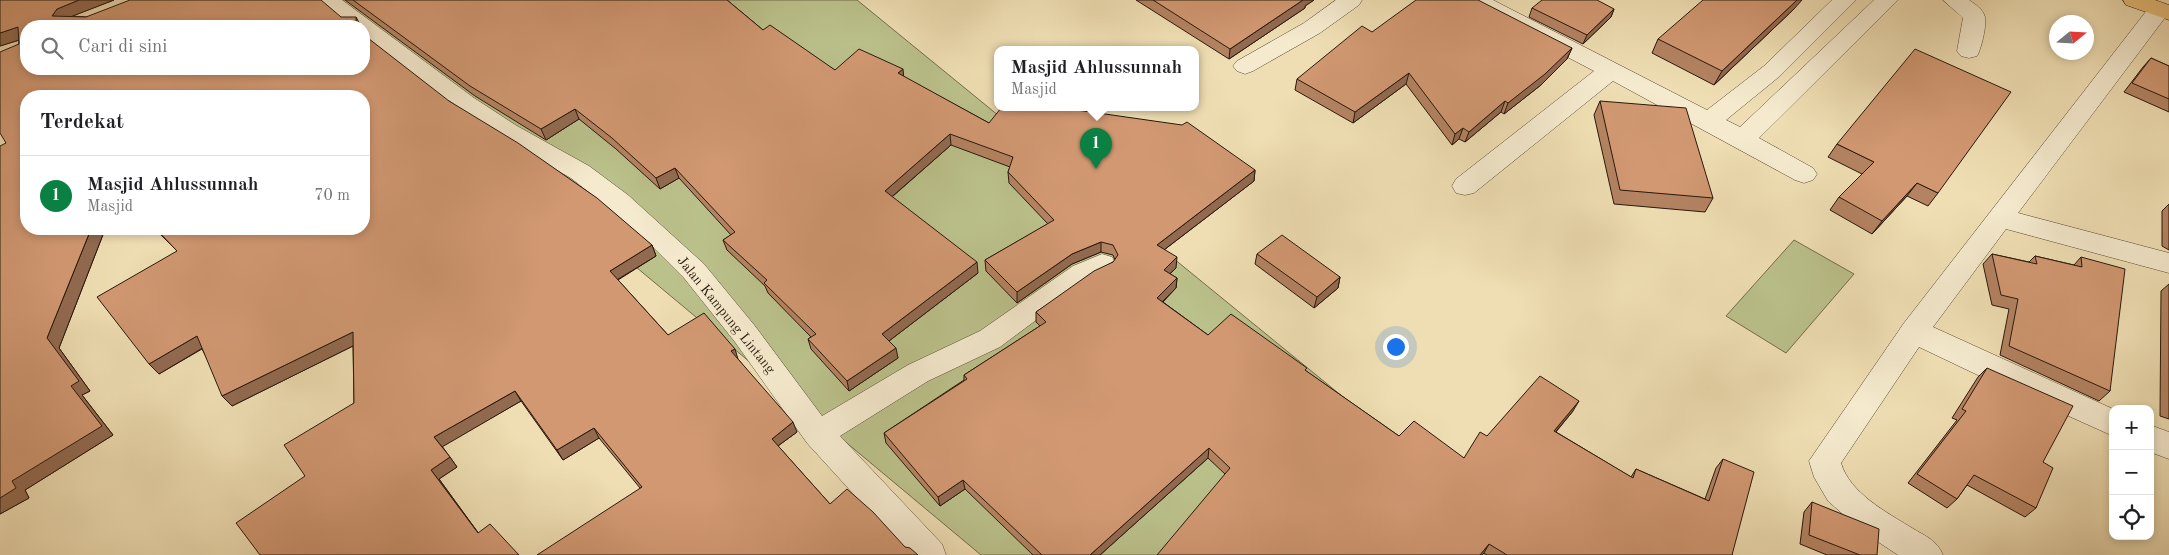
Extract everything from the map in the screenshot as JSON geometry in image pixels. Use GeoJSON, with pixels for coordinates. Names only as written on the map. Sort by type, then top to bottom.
{"type":"FeatureCollection","features":[{"type":"Feature","properties":{"kind":"main road"},"geometry":{"type":"LineString","coordinates":[[2134,0],[2164,11]]}},
{"type":"Feature","properties":{"kind":"street","name":"Jalan Kampung Lintang"},"geometry":{"type":"LineString","coordinates":[[328,0],[354,20]]}},
{"type":"Feature","properties":{"kind":"street"},"geometry":{"type":"LineString","coordinates":[[1245,66],[1312,28],[1350,0]]}},
{"type":"Feature","properties":{"kind":"street"},"geometry":{"type":"LineString","coordinates":[[1476,0],[1709,121],[1804,174]]}},
{"type":"Feature","properties":{"kind":"street"},"geometry":{"type":"LineString","coordinates":[[1709,121],[1772,71],[1845,0]]}},
{"type":"Feature","properties":{"kind":"street"},"geometry":{"type":"LineString","coordinates":[[1954,0],[1970,11],[1974,18],[1969,51]]}},
{"type":"Feature","properties":{"kind":"street"},"geometry":{"type":"LineString","coordinates":[[1742,140],[1875,2]]}},
{"type":"Feature","properties":{"kind":"street"},"geometry":{"type":"LineString","coordinates":[[1927,555],[1858,508],[1831,480],[1825,461],[1914,331],[2000,218],[2164,11]]}},
{"type":"Feature","properties":{"kind":"street","name":"Jalan Kampung Lintang"},"geometry":{"type":"LineString","coordinates":[[370,32],[465,104],[508,132],[580,172],[619,202],[694,270],[745,334],[818,434],[919,552]]}},
{"type":"Feature","properties":{"kind":"street"},"geometry":{"type":"LineString","coordinates":[[1465,186],[1611,70]]}},
{"type":"Feature","properties":{"kind":"street"},"geometry":{"type":"LineString","coordinates":[[2000,218],[2169,263]]}},
{"type":"Feature","properties":{"kind":"street"},"geometry":{"type":"LineString","coordinates":[[818,434],[918,373],[990,339],[1045,298],[1083,273],[1102,264]]}},
{"type":"Feature","properties":{"kind":"street"},"geometry":{"type":"LineString","coordinates":[[1914,331],[1994,370],[2109,421]]}},
{"type":"Feature","properties":{"kind":"street"},"geometry":{"type":"LineString","coordinates":[[2154,440],[2169,446]]}},
{"type":"Feature","properties":{"kind":"green space"},"geometry":{"type":"Polygon","coordinates":[[[316,0],[857,0],[1435,472],[1549,555],[981,555],[370,45],[370,20],[340,20],[316,0]]]}},
{"type":"Feature","properties":{"kind":"green space"},"geometry":{"type":"Polygon","coordinates":[[[1794,240],[1854,274],[1786,353],[1726,316],[1794,240]]]}},
{"type":"Feature","properties":{"kind":"building"},"geometry":{"type":"Polygon","coordinates":[[[0,0],[79,0],[57,9],[52,16],[86,17],[130,0],[321,0],[341,17],[356,17],[356,20],[20,20],[20,75],[370,75],[370,40],[449,101],[518,143],[597,198],[652,245],[610,271],[668,335],[704,313],[735,349],[731,351],[793,422],[772,439],[830,504],[847,489],[873,512],[905,547],[910,548],[918,555],[537,555],[642,487],[594,428],[557,450],[515,391],[434,437],[450,457],[431,470],[478,533],[490,524],[519,555],[260,555],[236,523],[305,476],[284,445],[354,403],[353,332],[222,396],[197,336],[149,364],[97,297],[177,251],[162,235],[370,235],[370,90],[20,90],[20,235],[89,235],[47,338],[79,381],[71,386],[102,426],[12,481],[16,488],[0,498],[0,146],[6,143],[0,133],[0,52],[19,44],[18,27],[0,33],[0,0]]]}},
{"type":"Feature","properties":{"kind":"building"},"geometry":{"type":"Polygon","coordinates":[[[353,0],[727,0],[763,30],[770,25],[835,70],[859,49],[903,69],[898,73],[989,123],[999,111],[1084,111],[1182,125],[1187,122],[1255,170],[1157,245],[1177,257],[1164,270],[1177,278],[1157,298],[1208,335],[1231,314],[1307,368],[1305,370],[1399,436],[1414,421],[1464,458],[1480,432],[1487,436],[1540,376],[1579,401],[1554,431],[1633,478],[1636,469],[1709,501],[1723,459],[1754,472],[1732,555],[1507,555],[1489,544],[1480,555],[1157,555],[1230,468],[1209,448],[1090,555],[1042,555],[963,480],[938,497],[884,433],[967,379],[964,375],[1046,322],[1036,312],[1094,271],[1113,262],[1118,255],[1113,245],[1101,242],[1072,254],[1017,292],[985,260],[1054,220],[1008,172],[1013,157],[950,134],[885,191],[977,262],[882,334],[896,348],[847,381],[808,339],[816,334],[764,283],[767,280],[723,240],[735,232],[675,168],[656,178],[612,138],[575,109],[541,129],[470,86],[353,0]]]}},
{"type":"Feature","properties":{"kind":"building"},"geometry":{"type":"Polygon","coordinates":[[[1153,0],[1303,0],[1230,49],[1153,0]]]}},
{"type":"Feature","properties":{"kind":"building"},"geometry":{"type":"Polygon","coordinates":[[[1416,0],[1478,0],[1572,48],[1545,74],[1508,103],[1505,101],[1469,132],[1463,128],[1455,134],[1409,73],[1355,112],[1297,79],[1362,26],[1372,32],[1416,0]]]}},
{"type":"Feature","properties":{"kind":"building"},"geometry":{"type":"Polygon","coordinates":[[[1542,0],[1597,0],[1614,9],[1587,35],[1532,8],[1542,0]]]}},
{"type":"Feature","properties":{"kind":"building"},"geometry":{"type":"Polygon","coordinates":[[[1703,0],[1797,0],[1722,71],[1658,39],[1703,0]]]}},
{"type":"Feature","properties":{"kind":"building"},"geometry":{"type":"Polygon","coordinates":[[[1915,49],[2011,92],[1938,193],[1917,183],[1882,221],[1839,197],[1874,162],[1837,144],[1915,49]]]}},
{"type":"Feature","properties":{"kind":"building"},"geometry":{"type":"Polygon","coordinates":[[[2151,58],[2169,66],[2169,99],[2132,83],[2151,58]]]}},
{"type":"Feature","properties":{"kind":"building"},"geometry":{"type":"Polygon","coordinates":[[[1600,101],[1686,108],[1713,198],[1620,190],[1600,101]]]}},
{"type":"Feature","properties":{"kind":"building"},"geometry":{"type":"Polygon","coordinates":[[[1282,235],[1340,277],[1317,297],[1257,254],[1282,235]]]}},
{"type":"Feature","properties":{"kind":"building"},"geometry":{"type":"Polygon","coordinates":[[[1992,254],[2037,264],[2035,256],[2082,267],[2081,257],[2125,269],[2110,391],[2009,346],[2018,299],[2001,295],[1992,254]]]}},
{"type":"Feature","properties":{"kind":"building"},"geometry":{"type":"Polygon","coordinates":[[[1987,368],[2073,406],[2043,462],[2053,468],[2036,508],[1974,475],[1957,499],[1917,474],[1966,411],[1962,409],[1987,368]]]}},
{"type":"Feature","properties":{"kind":"building"},"geometry":{"type":"Polygon","coordinates":[[[1812,502],[1879,529],[1877,555],[1860,555],[1809,535],[1812,502]]]}},
{"type":"Feature","properties":{"kind":"place","name":"Masjid Ahlussunnah"},"geometry":{"type":"Point","coordinates":[1096,169]}}]}
